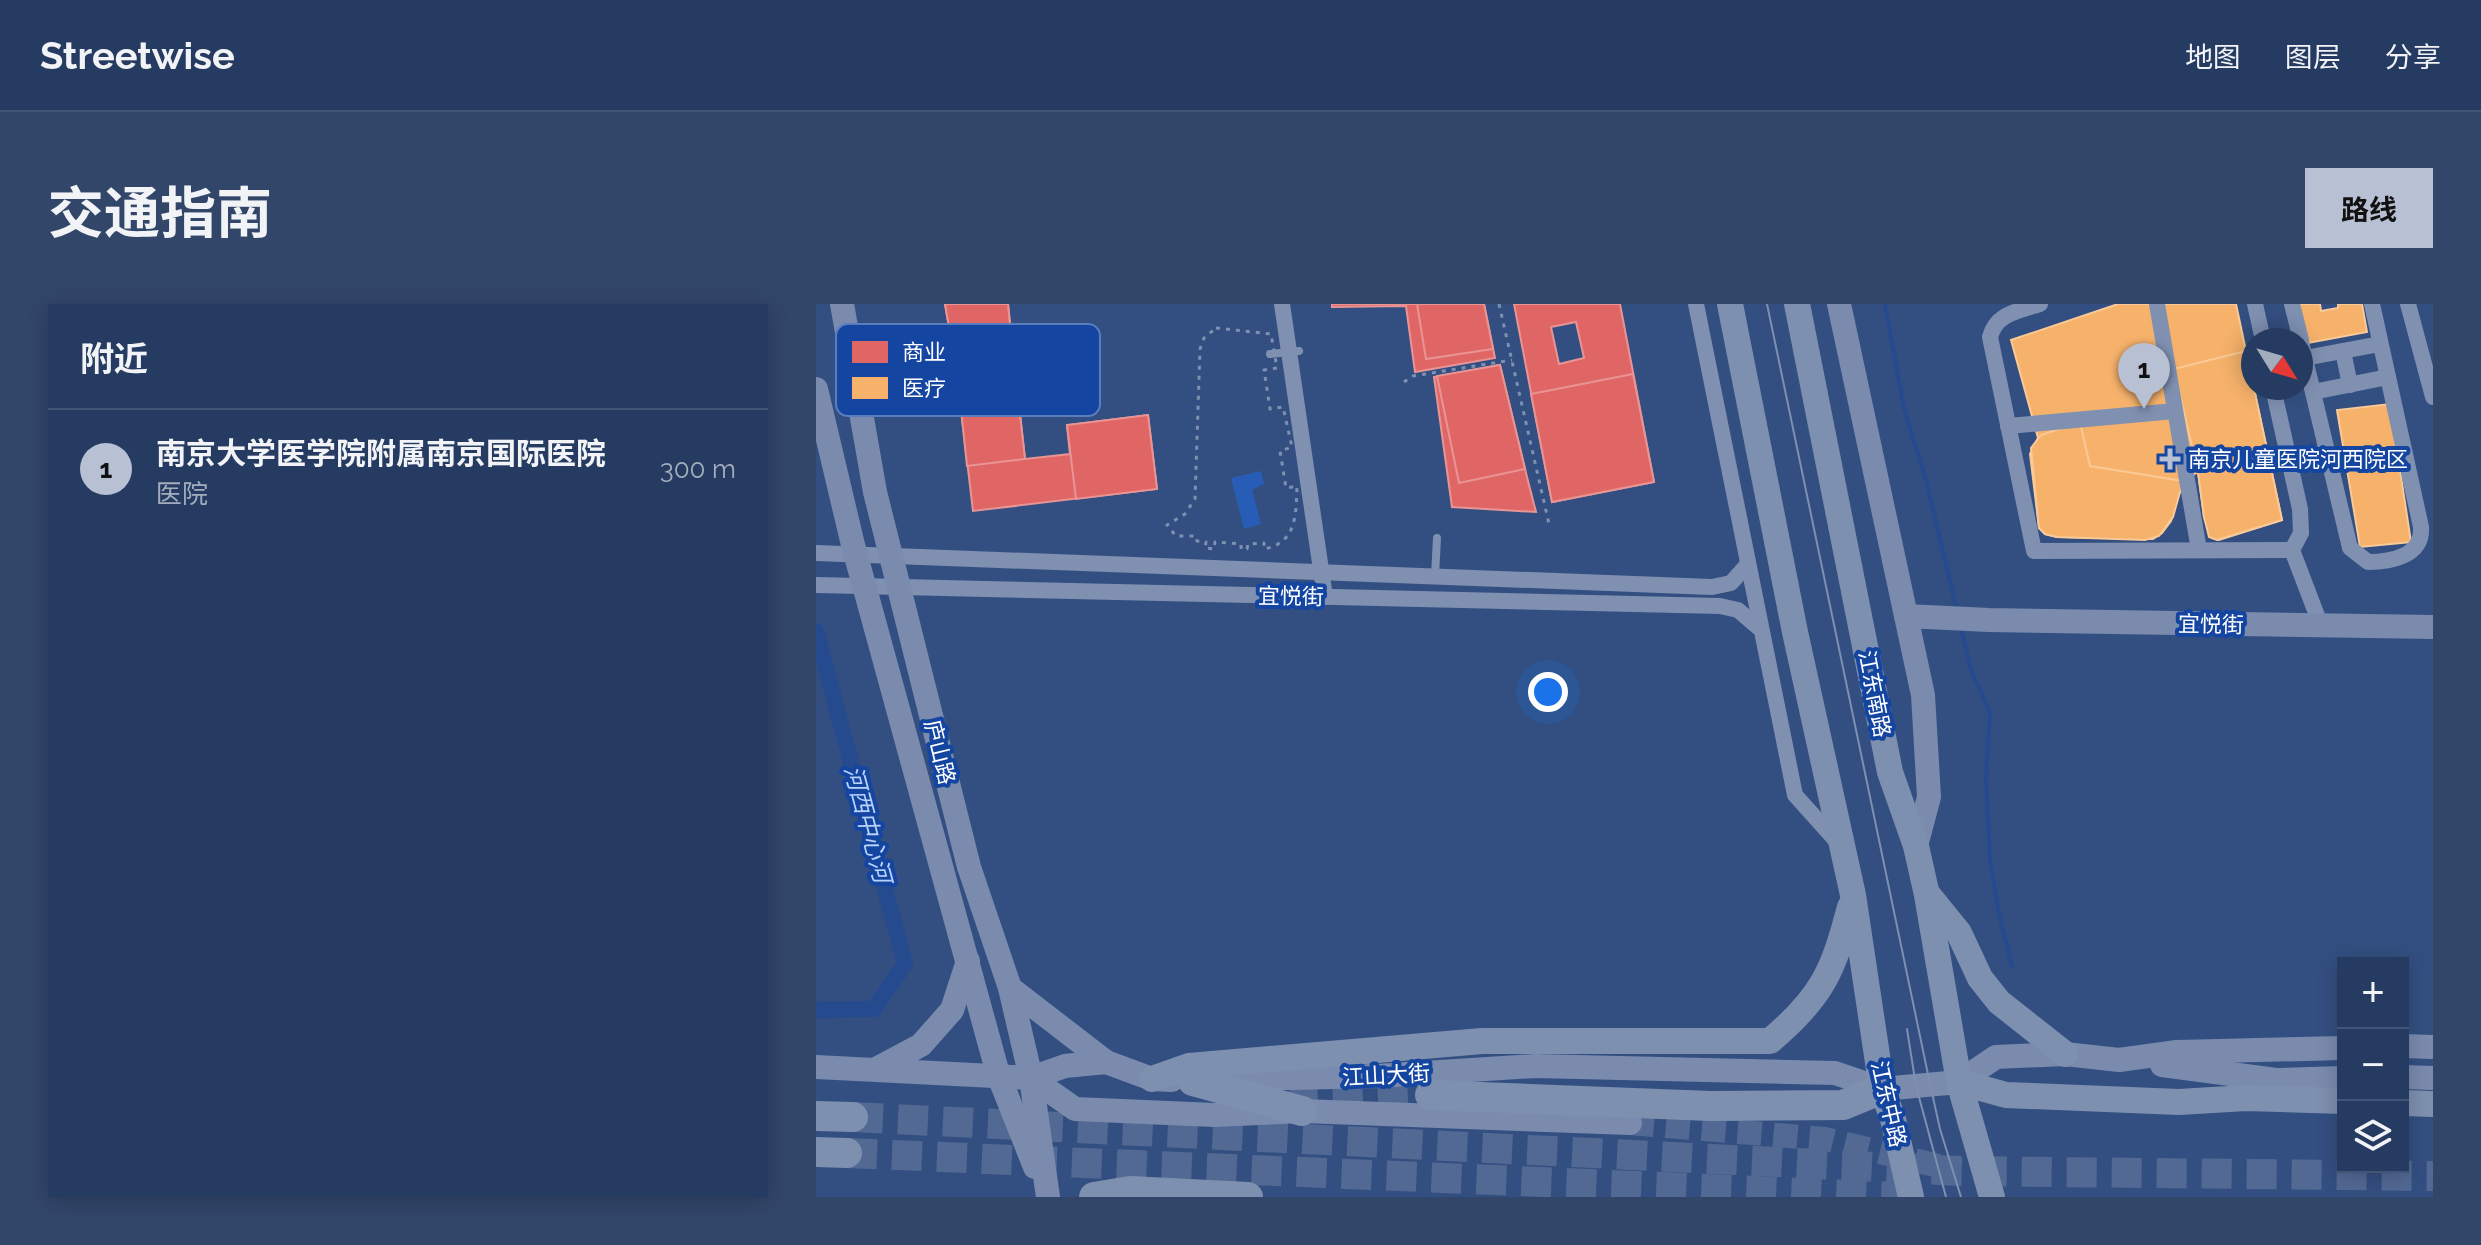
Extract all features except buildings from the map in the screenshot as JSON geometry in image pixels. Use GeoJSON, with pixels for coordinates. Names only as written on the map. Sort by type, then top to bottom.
{"type":"FeatureCollection","features":[{"type":"Feature","properties":{"kind":"highway"},"geometry":{"type":"LineString","coordinates":[[1193,1081],[1302,1111]]}},
{"type":"Feature","properties":{"kind":"highway"},"geometry":{"type":"LineString","coordinates":[[1430,1095],[1711,1106],[1843,1105],[1882,1089]]}},
{"type":"Feature","properties":{"kind":"highway"},"geometry":{"type":"LineString","coordinates":[[816,1116],[853,1117]]}},
{"type":"Feature","properties":{"kind":"highway"},"geometry":{"type":"LineString","coordinates":[[816,1152],[847,1153]]}},
{"type":"Feature","properties":{"kind":"highway"},"geometry":{"type":"LineString","coordinates":[[1094,1197],[1130,1191],[1248,1197]]}},
{"type":"Feature","properties":{"kind":"main road","name":"庐山路"},"geometry":{"type":"LineString","coordinates":[[842,304],[846,324]]}},
{"type":"Feature","properties":{"kind":"main road"},"geometry":{"type":"LineString","coordinates":[[1152,1079],[1189,1066],[1482,1041],[1770,1041],[1799,1017],[1819,991],[1837,957],[1853,895],[1730,304]]}},
{"type":"Feature","properties":{"kind":"main road","name":"江东南路"},"geometry":{"type":"LineString","coordinates":[[1797,304],[1890,772],[1916,846],[1959,1082],[1992,1197]]}},
{"type":"Feature","properties":{"kind":"main road"},"geometry":{"type":"LineString","coordinates":[[1839,304],[1914,617],[1923,695],[1929,797],[1916,846]]}},
{"type":"Feature","properties":{"kind":"main road","name":"庐山路"},"geometry":{"type":"LineString","coordinates":[[816,389],[855,554],[998,1074],[1047,1197]]}},
{"type":"Feature","properties":{"kind":"main road","name":"庐山路"},"geometry":{"type":"LineString","coordinates":[[862,416],[875,492],[969,867],[1010,988],[1031,1078],[1047,1197]]}},
{"type":"Feature","properties":{"kind":"main road","name":"宜悦街"},"geometry":{"type":"LineString","coordinates":[[1914,617],[2433,627]]}},
{"type":"Feature","properties":{"kind":"main road","name":"江东中路"},"geometry":{"type":"LineString","coordinates":[[1853,895],[1882,1089],[1893,1119],[1911,1197]]}},
{"type":"Feature","properties":{"kind":"main road"},"geometry":{"type":"LineString","coordinates":[[1927,895],[1959,933],[1980,978],[1999,1002],[2065,1054]]}},
{"type":"Feature","properties":{"kind":"main road"},"geometry":{"type":"LineString","coordinates":[[876,1069],[921,1045],[952,1010],[968,961]]}},
{"type":"Feature","properties":{"kind":"main road"},"geometry":{"type":"LineString","coordinates":[[1010,988],[1106,1062]]}},
{"type":"Feature","properties":{"kind":"main road"},"geometry":{"type":"LineString","coordinates":[[2409,1046],[2433,1047]]}},
{"type":"Feature","properties":{"kind":"main road"},"geometry":{"type":"LineString","coordinates":[[2119,1060],[2177,1052],[2337,1048]]}},
{"type":"Feature","properties":{"kind":"main road"},"geometry":{"type":"LineString","coordinates":[[1959,1082],[1996,1057],[2065,1054],[2276,1080],[2337,1078]]}},
{"type":"Feature","properties":{"kind":"main road","name":"江山大街"},"geometry":{"type":"LineString","coordinates":[[816,1067],[1031,1078],[1065,1066],[1106,1062],[1152,1079],[1193,1081],[1377,1076],[1535,1066],[1835,1073],[1882,1089],[1959,1082]]}},
{"type":"Feature","properties":{"kind":"main road"},"geometry":{"type":"LineString","coordinates":[[2409,1077],[2433,1078]]}},
{"type":"Feature","properties":{"kind":"main road"},"geometry":{"type":"LineString","coordinates":[[1031,1078],[1075,1109],[1214,1115],[1302,1111],[1630,1123]]}},
{"type":"Feature","properties":{"kind":"main road"},"geometry":{"type":"LineString","coordinates":[[1959,1082],[2006,1095],[2179,1102],[2246,1098],[2337,1101]]}},
{"type":"Feature","properties":{"kind":"main road"},"geometry":{"type":"LineString","coordinates":[[2409,1103],[2433,1104]]}},
{"type":"Feature","properties":{"kind":"street"},"geometry":{"type":"LineString","coordinates":[[1282,304],[1283,353],[1325,597]]}},
{"type":"Feature","properties":{"kind":"street"},"geometry":{"type":"LineString","coordinates":[[1696,304],[1795,795],[1841,846]]}},
{"type":"Feature","properties":{"kind":"street"},"geometry":{"type":"LineString","coordinates":[[2040,304],[1999,318],[1990,337],[2034,551],[2292,550]]}},
{"type":"Feature","properties":{"kind":"street"},"geometry":{"type":"LineString","coordinates":[[2157,304],[2199,550]]}},
{"type":"Feature","properties":{"kind":"street"},"geometry":{"type":"LineString","coordinates":[[2255,304],[2260,328]]}},
{"type":"Feature","properties":{"kind":"street"},"geometry":{"type":"LineString","coordinates":[[2292,304],[2298,328]]}},
{"type":"Feature","properties":{"kind":"street"},"geometry":{"type":"LineString","coordinates":[[2372,304],[2380,344],[2388,377],[2422,537],[2410,553],[2399,559],[2368,562],[2350,548],[2313,392],[2388,377]]}},
{"type":"Feature","properties":{"kind":"street"},"geometry":{"type":"LineString","coordinates":[[2408,304],[2433,397]]}},
{"type":"Feature","properties":{"kind":"street"},"geometry":{"type":"LineString","coordinates":[[2313,348],[2343,351],[2380,344]]}},
{"type":"Feature","properties":{"kind":"street"},"geometry":{"type":"LineString","coordinates":[[2343,351],[2350,385]]}},
{"type":"Feature","properties":{"kind":"street"},"geometry":{"type":"LineString","coordinates":[[2276,400],[2300,509],[2301,533],[2292,550],[2321,626]]}},
{"type":"Feature","properties":{"kind":"street"},"geometry":{"type":"LineString","coordinates":[[2008,426],[2175,411]]}},
{"type":"Feature","properties":{"kind":"street","name":"宜悦街"},"geometry":{"type":"LineString","coordinates":[[816,553],[1712,587],[1731,583],[1747,565]]}},
{"type":"Feature","properties":{"kind":"street","name":"宜悦街"},"geometry":{"type":"LineString","coordinates":[[816,585],[1720,606],[1738,610],[1759,628]]}},
{"type":"Feature","properties":{"kind":"lane"},"geometry":{"type":"LineString","coordinates":[[1435,576],[1437,538]]}},
{"type":"Feature","properties":{"kind":"path"},"geometry":{"type":"LineString","coordinates":[[1499,304],[1549,524]]}},
{"type":"Feature","properties":{"kind":"path"},"geometry":{"type":"LineString","coordinates":[[1216,328],[1271,334],[1283,353],[1277,368],[1264,370],[1270,409],[1283,407],[1292,447],[1280,451],[1286,488],[1297,486],[1292,532],[1279,545],[1264,549],[1264,543],[1248,544],[1247,549],[1241,549],[1241,544],[1215,542],[1214,549],[1205,548],[1206,542],[1197,541],[1196,536],[1176,536],[1167,525],[1185,514],[1195,499],[1200,349],[1204,338],[1216,328]]}},
{"type":"Feature","properties":{"kind":"path"},"geometry":{"type":"LineString","coordinates":[[1404,382],[1413,376],[1512,360]]}},
{"type":"Feature","properties":{"kind":"shaded area"},"geometry":{"type":"Polygon","coordinates":[[[1261,471],[1264,484],[1252,490],[1261,524],[1244,529],[1231,478],[1261,471]]]}},
{"type":"Feature","properties":{"kind":"waterway"},"geometry":{"type":"LineString","coordinates":[[1885,304],[1904,408],[1927,484],[1957,611]]}},
{"type":"Feature","properties":{"kind":"waterway"},"geometry":{"type":"LineString","coordinates":[[1961,628],[1971,670],[1990,712],[1986,777],[1990,860],[2012,966]]}},
{"type":"Feature","properties":{"kind":"waterway","name":"河西中心河"},"geometry":{"type":"LineString","coordinates":[[816,631],[905,964],[874,1009],[816,1010]]}},
{"type":"Feature","properties":{"kind":"tunnel"},"geometry":{"type":"LineString","coordinates":[[1289,1107],[1306,1101],[1430,1095]]}},
{"type":"Feature","properties":{"kind":"tunnel"},"geometry":{"type":"LineString","coordinates":[[853,1117],[1960,1171],[2433,1176]]}},
{"type":"Feature","properties":{"kind":"tunnel"},"geometry":{"type":"LineString","coordinates":[[1630,1123],[1825,1139],[1960,1171]]}},
{"type":"Feature","properties":{"kind":"tunnel"},"geometry":{"type":"LineString","coordinates":[[847,1153],[1899,1197]]}},
{"type":"Feature","properties":{"kind":"tram line"},"geometry":{"type":"LineString","coordinates":[[1767,304],[1930,1084],[1961,1197]]}},
{"type":"Feature","properties":{"kind":"tram line"},"geometry":{"type":"LineString","coordinates":[[1907,1029],[1916,1086],[1946,1197]]}},
{"type":"Feature","properties":{"kind":"place","name":"南京大学医学院附属南京国际医院"},"geometry":{"type":"Point","coordinates":[2144,409]}},
{"type":"Feature","properties":{"kind":"place","name":"南京儿童医院河西院区"},"geometry":{"type":"Point","coordinates":[2170,459]}}]}
